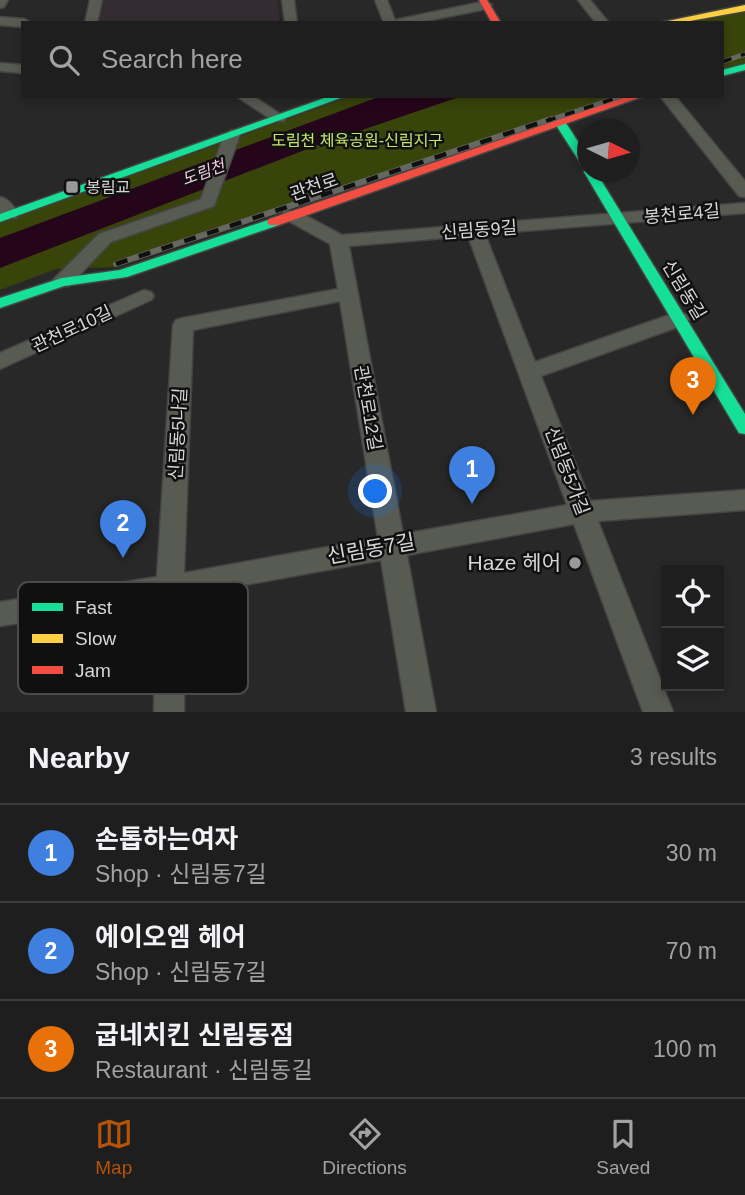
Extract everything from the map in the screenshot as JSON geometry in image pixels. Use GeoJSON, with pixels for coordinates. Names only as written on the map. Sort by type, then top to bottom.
{"type":"FeatureCollection","features":[{"type":"Feature","properties":{"kind":"street"},"geometry":{"type":"LineString","coordinates":[[91,21],[96,0]]}},
{"type":"Feature","properties":{"kind":"street"},"geometry":{"type":"LineString","coordinates":[[288,0],[291,21]]}},
{"type":"Feature","properties":{"kind":"street"},"geometry":{"type":"LineString","coordinates":[[381,0],[389,21]]}},
{"type":"Feature","properties":{"kind":"street"},"geometry":{"type":"LineString","coordinates":[[584,0],[601,21]]}},
{"type":"Feature","properties":{"kind":"street"},"geometry":{"type":"LineString","coordinates":[[404,21],[485,2],[497,21]]}},
{"type":"Feature","properties":{"kind":"street"},"geometry":{"type":"LineString","coordinates":[[673,21],[745,8]]}},
{"type":"Feature","properties":{"kind":"street"},"geometry":{"type":"LineString","coordinates":[[0,22],[21,23]]}},
{"type":"Feature","properties":{"kind":"street"},"geometry":{"type":"LineString","coordinates":[[0,67],[21,69]]}},
{"type":"Feature","properties":{"kind":"street"},"geometry":{"type":"LineString","coordinates":[[724,72],[745,67]]}},
{"type":"Feature","properties":{"kind":"street"},"geometry":{"type":"LineString","coordinates":[[246,98],[279,118]]}},
{"type":"Feature","properties":{"kind":"street"},"geometry":{"type":"LineString","coordinates":[[3,212],[335,98]]}},
{"type":"Feature","properties":{"kind":"street","name":"관천로"},"geometry":{"type":"LineString","coordinates":[[0,303],[62,282],[122,275],[633,98]]}},
{"type":"Feature","properties":{"kind":"street"},"geometry":{"type":"LineString","coordinates":[[669,98],[745,192]]}},
{"type":"Feature","properties":{"kind":"street","name":"신림동길"},"geometry":{"type":"LineString","coordinates":[[560,122],[577,150]]}},
{"type":"Feature","properties":{"kind":"street"},"geometry":{"type":"LineString","coordinates":[[62,282],[105,238],[208,202],[232,135]]}},
{"type":"Feature","properties":{"kind":"street","name":"신림동길"},"geometry":{"type":"LineString","coordinates":[[597,182],[745,428]]}},
{"type":"Feature","properties":{"kind":"street","name":"봉천로4길"},"geometry":{"type":"LineString","coordinates":[[619,219],[745,208]]}},
{"type":"Feature","properties":{"kind":"street"},"geometry":{"type":"LineString","coordinates":[[291,215],[339,241]]}},
{"type":"Feature","properties":{"kind":"street","name":"신림동9길"},"geometry":{"type":"LineString","coordinates":[[339,241],[619,219]]}},
{"type":"Feature","properties":{"kind":"street","name":"신림동5가길"},"geometry":{"type":"LineString","coordinates":[[475,231],[657,712]]}},
{"type":"Feature","properties":{"kind":"street","name":"관천로12길"},"geometry":{"type":"LineString","coordinates":[[339,241],[421,712]]}},
{"type":"Feature","properties":{"kind":"street","name":"신림동5나길"},"geometry":{"type":"LineString","coordinates":[[170,582],[183,325],[348,293]]}},
{"type":"Feature","properties":{"kind":"street","name":"관천로10길"},"geometry":{"type":"LineString","coordinates":[[0,362],[145,296]]}},
{"type":"Feature","properties":{"kind":"street"},"geometry":{"type":"LineString","coordinates":[[529,372],[679,319]]}},
{"type":"Feature","properties":{"kind":"street","name":"신림동7길"},"geometry":{"type":"LineString","coordinates":[[197,582],[583,512],[745,500]]}},
{"type":"Feature","properties":{"kind":"street","name":"신림동7길"},"geometry":{"type":"LineString","coordinates":[[0,614],[18,611]]}},
{"type":"Feature","properties":{"kind":"street","name":"신림동5나길"},"geometry":{"type":"LineString","coordinates":[[169,694],[169,712]]}},
{"type":"Feature","properties":{"kind":"shaded area"},"geometry":{"type":"Polygon","coordinates":[[[96,0],[277,0],[280,21],[91,21],[96,0]]]}},
{"type":"Feature","properties":{"kind":"green space"},"geometry":{"type":"Polygon","coordinates":[[[745,9],[745,64],[724,69],[724,21],[686,21],[745,9]]]}},
{"type":"Feature","properties":{"kind":"green space","name":"도림천 체육공원-신림지구"},"geometry":{"type":"Polygon","coordinates":[[[346,98],[619,98],[553,117],[118,267],[56,269],[0,290],[0,223],[346,98]]]}},
{"type":"Feature","properties":{"kind":"water","name":"도림천"},"geometry":{"type":"Polygon","coordinates":[[[376,98],[456,98],[315,146],[0,268],[0,238],[376,98]]]}},
{"type":"Feature","properties":{"kind":"railway"},"geometry":{"type":"LineString","coordinates":[[724,61],[745,54]]}},
{"type":"Feature","properties":{"kind":"railway"},"geometry":{"type":"LineString","coordinates":[[546,121],[616,98]]}},
{"type":"Feature","properties":{"kind":"railway"},"geometry":{"type":"LineString","coordinates":[[116,264],[551,119]]}},
{"type":"Feature","properties":{"kind":"traffic: fast"},"geometry":{"type":"LineString","coordinates":[[724,72],[745,67]]}},
{"type":"Feature","properties":{"kind":"traffic: fast"},"geometry":{"type":"LineString","coordinates":[[0,218],[335,98]]}},
{"type":"Feature","properties":{"kind":"traffic: fast"},"geometry":{"type":"LineString","coordinates":[[560,122],[577,149]]}},
{"type":"Feature","properties":{"kind":"traffic: fast"},"geometry":{"type":"LineString","coordinates":[[596,182],[745,428]]}},
{"type":"Feature","properties":{"kind":"traffic: fast"},"geometry":{"type":"LineString","coordinates":[[0,303],[62,282],[122,274],[274,222]]}},
{"type":"Feature","properties":{"kind":"traffic: slow"},"geometry":{"type":"LineString","coordinates":[[673,21],[745,8]]}},
{"type":"Feature","properties":{"kind":"traffic: jam"},"geometry":{"type":"LineString","coordinates":[[483,0],[496,21]]}},
{"type":"Feature","properties":{"kind":"traffic: jam"},"geometry":{"type":"LineString","coordinates":[[274,222],[633,98]]}},
{"type":"Feature","properties":{"kind":"place","name":"봉림교"},"geometry":{"type":"Point","coordinates":[72,187]}},
{"type":"Feature","properties":{"kind":"place","name":"굽네치킨 신림동점"},"geometry":{"type":"Point","coordinates":[693,415]}},
{"type":"Feature","properties":{"kind":"place","name":"손톱하는여자"},"geometry":{"type":"Point","coordinates":[472,504]}},
{"type":"Feature","properties":{"kind":"place","name":"에이오엠 헤어"},"geometry":{"type":"Point","coordinates":[123,558]}},
{"type":"Feature","properties":{"kind":"place","name":"Haze 헤어"},"geometry":{"type":"Point","coordinates":[575,563]}}]}
